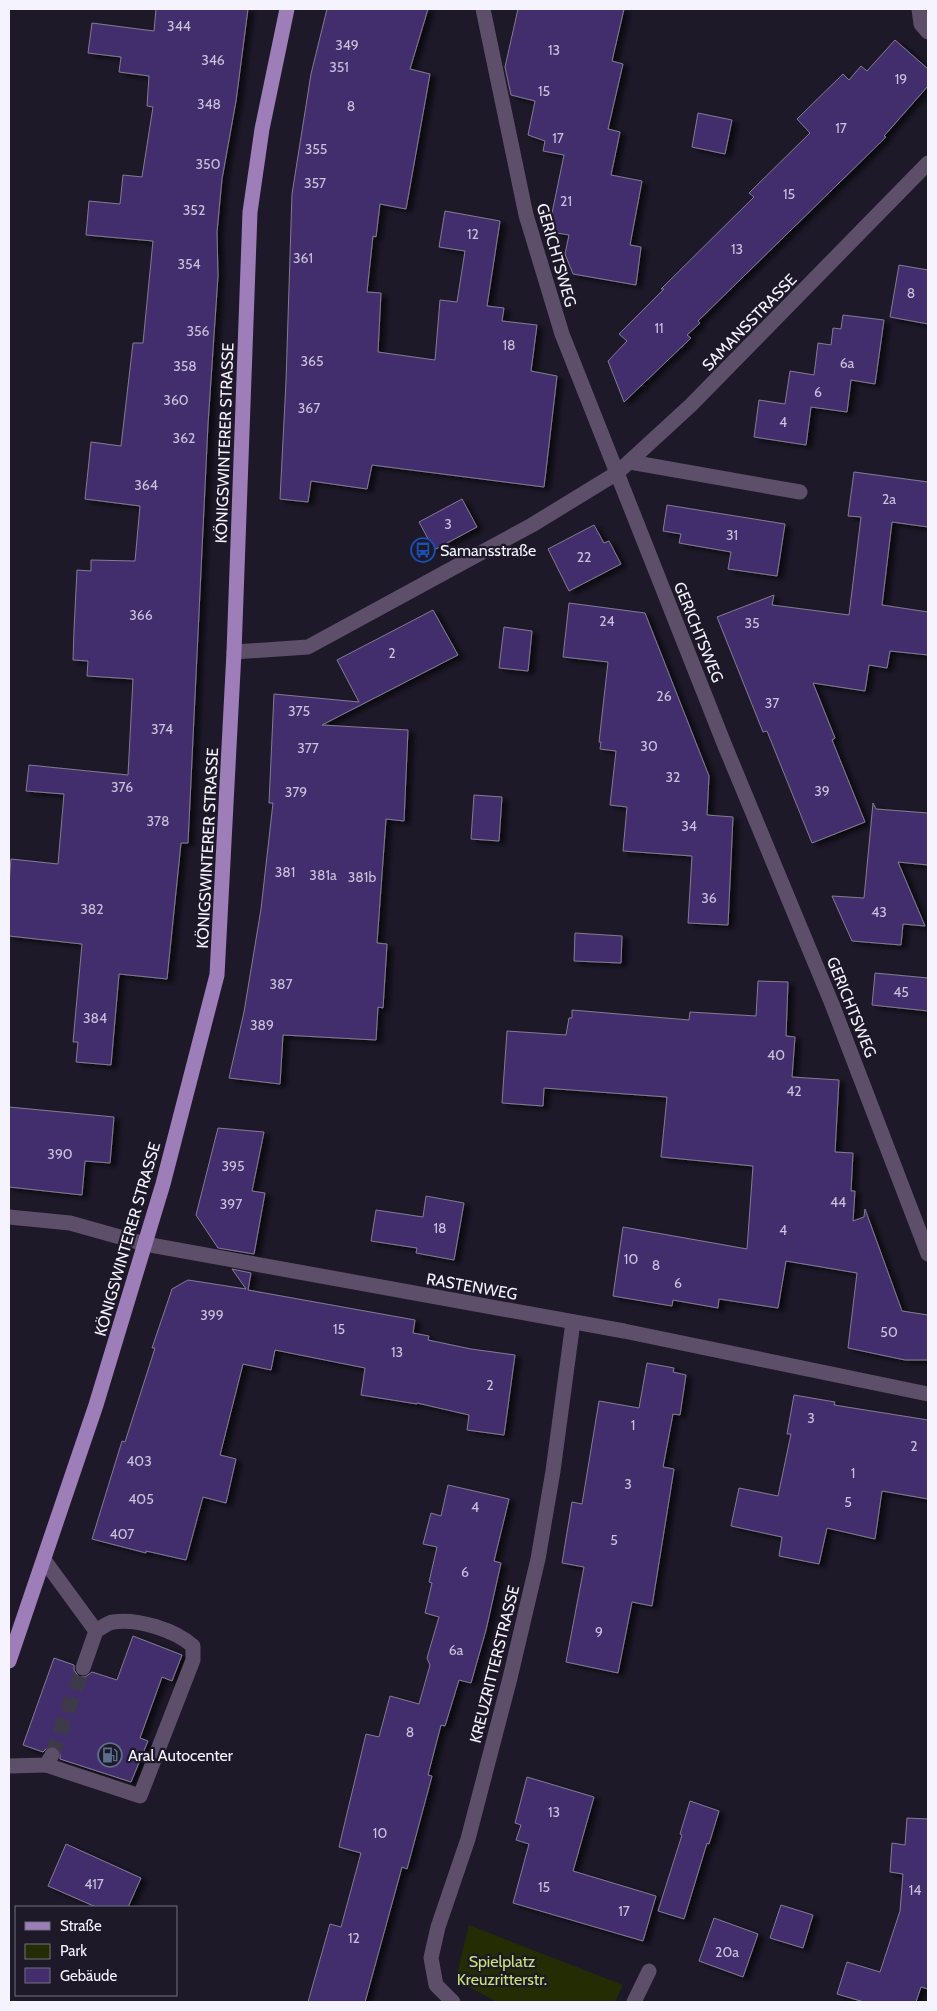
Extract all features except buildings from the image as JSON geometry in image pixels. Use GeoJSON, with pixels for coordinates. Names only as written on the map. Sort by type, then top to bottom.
{"type":"FeatureCollection","features":[{"type":"Feature","properties":{"kind":"main road","name":"KÖNIGSWINTERER STRASSE"},"geometry":{"type":"LineString","coordinates":[[9,1661],[96,1405],[163,1184],[218,975],[234,652],[250,212],[262,130],[287,9]]}},
{"type":"Feature","properties":{"kind":"street","name":"GERICHTSWEG"},"geometry":{"type":"LineString","coordinates":[[483,9],[526,215],[562,334],[725,746],[832,1004],[928,1254]]}},
{"type":"Feature","properties":{"kind":"street"},"geometry":{"type":"LineString","coordinates":[[919,9],[921,24],[928,32]]}},
{"type":"Feature","properties":{"kind":"street","name":"SAMANSSTRASSE"},"geometry":{"type":"LineString","coordinates":[[234,652],[308,647],[532,525],[617,473],[691,405],[928,163]]}},
{"type":"Feature","properties":{"kind":"street"},"geometry":{"type":"LineString","coordinates":[[630,462],[800,492]]}},
{"type":"Feature","properties":{"kind":"street","name":"RASTENWEG"},"geometry":{"type":"LineString","coordinates":[[9,1217],[70,1223],[145,1244],[624,1331],[928,1394]]}},
{"type":"Feature","properties":{"kind":"street","name":"KREUZRITTERSTRASSE"},"geometry":{"type":"LineString","coordinates":[[453,2002],[436,1985],[430,1958],[438,1927],[468,1839],[510,1678],[538,1559],[554,1470],[573,1322]]}},
{"type":"Feature","properties":{"kind":"street"},"geometry":{"type":"LineString","coordinates":[[44,1560],[96,1631]]}},
{"type":"Feature","properties":{"kind":"street"},"geometry":{"type":"LineString","coordinates":[[9,1766],[49,1760],[140,1796],[193,1660],[193,1646],[183,1637],[136,1621],[112,1622],[96,1631],[83,1668]]}},
{"type":"Feature","properties":{"kind":"street"},"geometry":{"type":"LineString","coordinates":[[634,2002],[649,1971]]}},
{"type":"Feature","properties":{"kind":"green space","name":"Spielplatz Kreuzritterstr."},"geometry":{"type":"Polygon","coordinates":[[[469,1925],[623,1985],[615,2002],[497,2002],[463,1984],[457,1974],[469,1925]]]}},
{"type":"Feature","properties":{"kind":"tunnel"},"geometry":{"type":"LineString","coordinates":[[52,1755],[83,1668]]}},
{"type":"Feature","properties":{"kind":"place","name":"Samansstraße"},"geometry":{"type":"Point","coordinates":[423,550]}},
{"type":"Feature","properties":{"kind":"place","name":"Aral Autocenter"},"geometry":{"type":"Point","coordinates":[110,1755]}}]}
